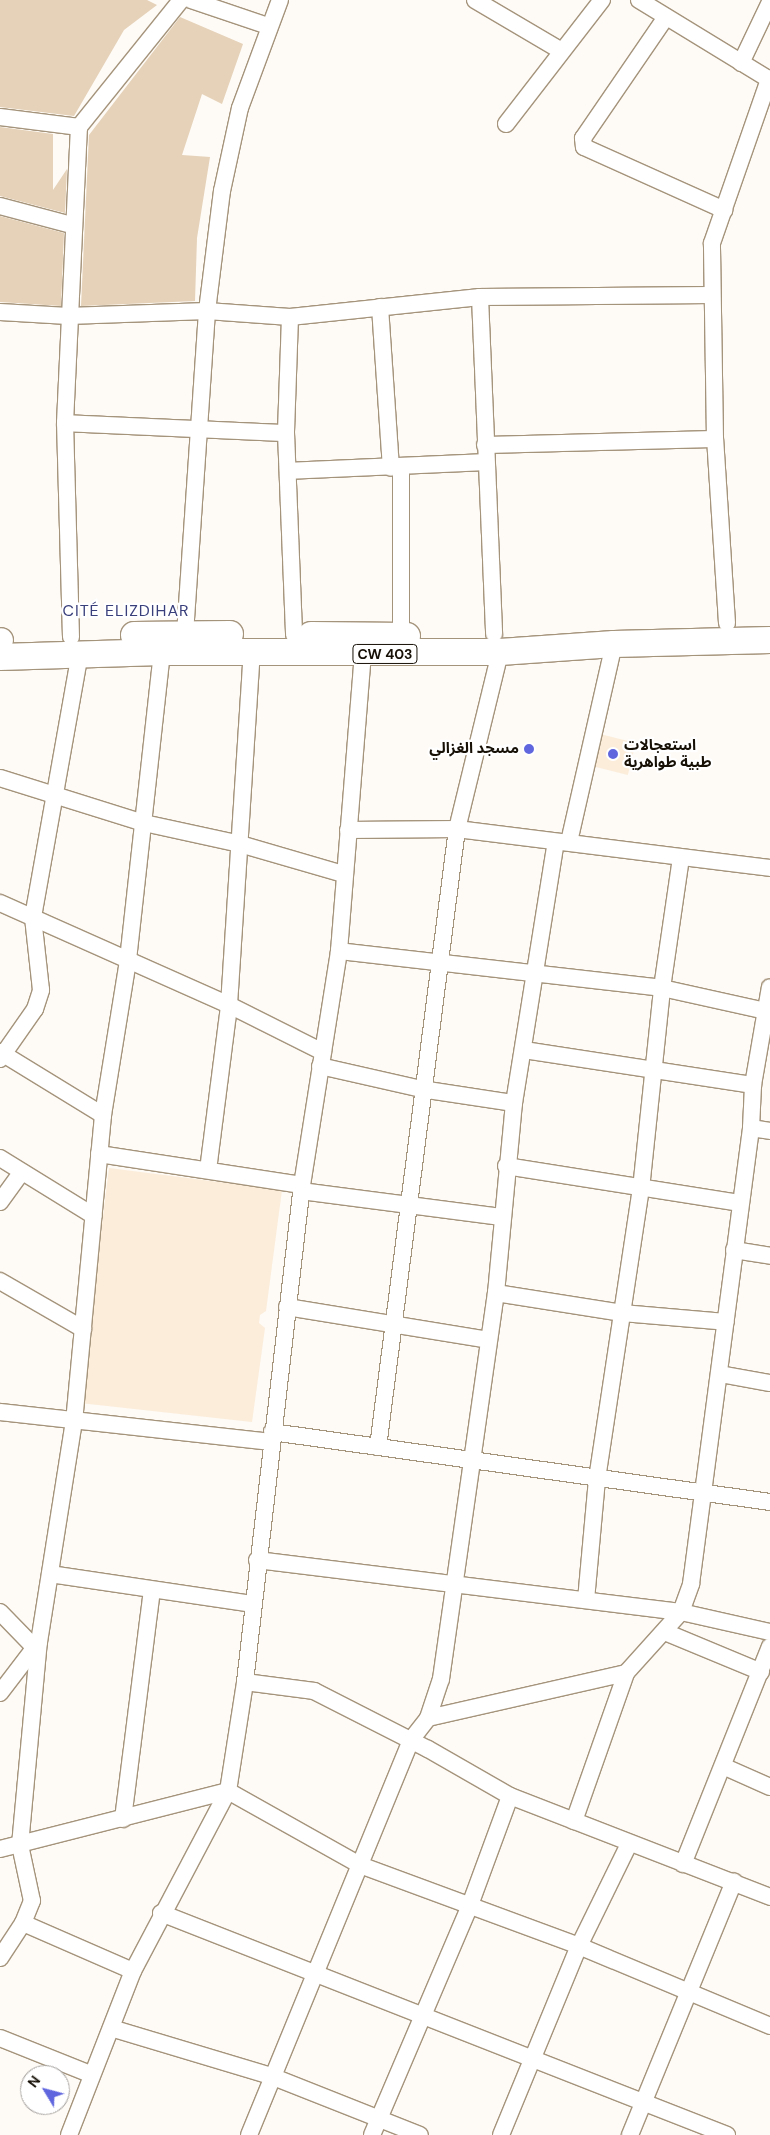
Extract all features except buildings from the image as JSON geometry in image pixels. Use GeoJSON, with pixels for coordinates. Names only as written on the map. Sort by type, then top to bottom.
{"type":"FeatureCollection","features":[{"type":"Feature","properties":{"kind":"main road","name":"CW 403"},"geometry":{"type":"LineString","coordinates":[[75,646],[185,634],[294,635],[364,645],[401,636],[497,643],[727,623],[770,624]]}},
{"type":"Feature","properties":{"kind":"main road","name":"CW 403"},"geometry":{"type":"LineString","coordinates":[[0,645],[75,646],[162,652],[252,652],[364,645],[614,644],[770,640]]}},
{"type":"Feature","properties":{"kind":"street"},"geometry":{"type":"LineString","coordinates":[[104,1115],[1,1055],[35,1009],[41,990],[34,917],[75,646],[65,423],[72,225],[79,127],[181,0]]}},
{"type":"Feature","properties":{"kind":"street"},"geometry":{"type":"LineString","coordinates":[[191,0],[268,26]]}},
{"type":"Feature","properties":{"kind":"street"},"geometry":{"type":"LineString","coordinates":[[185,634],[206,311],[229,148],[268,26],[280,0]]}},
{"type":"Feature","properties":{"kind":"street"},"geometry":{"type":"LineString","coordinates":[[475,0],[560,50]]}},
{"type":"Feature","properties":{"kind":"street"},"geometry":{"type":"LineString","coordinates":[[506,124],[560,50],[602,0]]}},
{"type":"Feature","properties":{"kind":"street"},"geometry":{"type":"LineString","coordinates":[[639,0],[769,79],[712,243],[711,295],[715,439],[727,623]]}},
{"type":"Feature","properties":{"kind":"street"},"geometry":{"type":"LineString","coordinates":[[741,63],[770,2]]}},
{"type":"Feature","properties":{"kind":"street"},"geometry":{"type":"LineString","coordinates":[[666,17],[583,138],[584,147],[724,210]]}},
{"type":"Feature","properties":{"kind":"street"},"geometry":{"type":"LineString","coordinates":[[0,117],[79,127]]}},
{"type":"Feature","properties":{"kind":"street"},"geometry":{"type":"LineString","coordinates":[[0,206],[72,225]]}},
{"type":"Feature","properties":{"kind":"street"},"geometry":{"type":"LineString","coordinates":[[0,312],[68,316],[206,311],[290,317],[480,297],[711,295]]}},
{"type":"Feature","properties":{"kind":"street"},"geometry":{"type":"LineString","coordinates":[[378,1447],[421,1089],[458,829],[497,643],[485,462],[480,297]]}},
{"type":"Feature","properties":{"kind":"street"},"geometry":{"type":"LineString","coordinates":[[380,308],[396,468],[401,636]]}},
{"type":"Feature","properties":{"kind":"street"},"geometry":{"type":"LineString","coordinates":[[290,317],[286,433],[294,635]]}},
{"type":"Feature","properties":{"kind":"street"},"geometry":{"type":"LineString","coordinates":[[65,423],[286,433]]}},
{"type":"Feature","properties":{"kind":"street"},"geometry":{"type":"LineString","coordinates":[[485,445],[715,439]]}},
{"type":"Feature","properties":{"kind":"street"},"geometry":{"type":"LineString","coordinates":[[288,471],[396,468],[485,462]]}},
{"type":"Feature","properties":{"kind":"street"},"geometry":{"type":"LineString","coordinates":[[248,2135],[411,1740],[428,1718],[441,1679],[496,1293],[506,1166],[534,972],[563,842],[614,644]]}},
{"type":"Feature","properties":{"kind":"street"},"geometry":{"type":"LineString","coordinates":[[69,2135],[90,2074],[133,1972],[161,1913],[228,1791],[245,1682],[271,1437],[302,1188],[339,951],[343,874],[364,645]]}},
{"type":"Feature","properties":{"kind":"street"},"geometry":{"type":"LineString","coordinates":[[0,1958],[23,1923],[32,1894],[20,1845],[37,1645],[74,1422],[104,1115],[128,960],[162,652]]}},
{"type":"Feature","properties":{"kind":"street"},"geometry":{"type":"LineString","coordinates":[[208,1170],[229,1006],[252,652]]}},
{"type":"Feature","properties":{"kind":"street"},"geometry":{"type":"LineString","coordinates":[[0,778],[144,823],[240,844],[343,874]]}},
{"type":"Feature","properties":{"kind":"street"},"geometry":{"type":"LineString","coordinates":[[348,830],[458,829],[770,868]]}},
{"type":"Feature","properties":{"kind":"street"},"geometry":{"type":"LineString","coordinates":[[586,1600],[597,1479],[640,1189],[655,1071],[662,988],[682,857]]}},
{"type":"Feature","properties":{"kind":"street"},"geometry":{"type":"LineString","coordinates":[[0,903],[229,1006],[321,1059],[421,1089],[514,1103]]}},
{"type":"Feature","properties":{"kind":"street"},"geometry":{"type":"LineString","coordinates":[[339,951],[662,988],[768,1012]]}},
{"type":"Feature","properties":{"kind":"street"},"geometry":{"type":"LineString","coordinates":[[574,1821],[626,1673],[665,1632],[681,1612],[691,1584],[706,1494],[739,1203],[751,1128],[753,1085],[768,1012],[770,987]]}},
{"type":"Feature","properties":{"kind":"street"},"geometry":{"type":"LineString","coordinates":[[524,1050],[753,1085]]}},
{"type":"Feature","properties":{"kind":"street"},"geometry":{"type":"LineString","coordinates":[[751,1128],[770,1131]]}},
{"type":"Feature","properties":{"kind":"street"},"geometry":{"type":"LineString","coordinates":[[100,1154],[208,1170],[302,1188],[501,1217]]}},
{"type":"Feature","properties":{"kind":"street"},"geometry":{"type":"LineString","coordinates":[[0,1158],[94,1216]]}},
{"type":"Feature","properties":{"kind":"street"},"geometry":{"type":"LineString","coordinates":[[506,1166],[640,1189],[739,1203]]}},
{"type":"Feature","properties":{"kind":"street"},"geometry":{"type":"LineString","coordinates":[[0,1202],[22,1172]]}},
{"type":"Feature","properties":{"kind":"street"},"geometry":{"type":"LineString","coordinates":[[734,1250],[770,1256]]}},
{"type":"Feature","properties":{"kind":"street"},"geometry":{"type":"LineString","coordinates":[[0,1281],[83,1329]]}},
{"type":"Feature","properties":{"kind":"street"},"geometry":{"type":"LineString","coordinates":[[496,1293],[622,1313],[726,1322]]}},
{"type":"Feature","properties":{"kind":"street"},"geometry":{"type":"LineString","coordinates":[[287,1307],[488,1340]]}},
{"type":"Feature","properties":{"kind":"street"},"geometry":{"type":"LineString","coordinates":[[720,1374],[770,1383]]}},
{"type":"Feature","properties":{"kind":"street"},"geometry":{"type":"LineString","coordinates":[[0,1412],[74,1422],[378,1447],[770,1502]]}},
{"type":"Feature","properties":{"kind":"street"},"geometry":{"type":"LineString","coordinates":[[257,1560],[681,1612],[770,1632]]}},
{"type":"Feature","properties":{"kind":"street"},"geometry":{"type":"LineString","coordinates":[[50,1574],[252,1604]]}},
{"type":"Feature","properties":{"kind":"street"},"geometry":{"type":"LineString","coordinates":[[123,1819],[152,1590]]}},
{"type":"Feature","properties":{"kind":"street"},"geometry":{"type":"LineString","coordinates":[[0,1612],[37,1645]]}},
{"type":"Feature","properties":{"kind":"street"},"geometry":{"type":"LineString","coordinates":[[665,1632],[763,1682]]}},
{"type":"Feature","properties":{"kind":"street"},"geometry":{"type":"LineString","coordinates":[[0,1694],[37,1645]]}},
{"type":"Feature","properties":{"kind":"street"},"geometry":{"type":"LineString","coordinates":[[683,1864],[763,1682],[770,1648]]}},
{"type":"Feature","properties":{"kind":"street"},"geometry":{"type":"LineString","coordinates":[[428,1718],[626,1673]]}},
{"type":"Feature","properties":{"kind":"street"},"geometry":{"type":"LineString","coordinates":[[245,1682],[314,1691],[411,1740],[510,1796],[629,1844],[770,1897]]}},
{"type":"Feature","properties":{"kind":"street"},"geometry":{"type":"LineString","coordinates":[[725,1767],[770,1787]]}},
{"type":"Feature","properties":{"kind":"street"},"geometry":{"type":"LineString","coordinates":[[0,1849],[228,1791],[360,1865],[579,1946],[770,2026]]}},
{"type":"Feature","properties":{"kind":"street"},"geometry":{"type":"LineString","coordinates":[[372,2135],[470,1905],[510,1796]]}},
{"type":"Feature","properties":{"kind":"street"},"geometry":{"type":"LineString","coordinates":[[502,2135],[530,2060],[579,1946],[629,1844]]}},
{"type":"Feature","properties":{"kind":"street"},"geometry":{"type":"LineString","coordinates":[[630,2135],[687,1990],[734,1882]]}},
{"type":"Feature","properties":{"kind":"street"},"geometry":{"type":"LineString","coordinates":[[161,1913],[530,2060],[642,2101],[727,2135]]}},
{"type":"Feature","properties":{"kind":"street"},"geometry":{"type":"LineString","coordinates":[[23,1923],[133,1972]]}},
{"type":"Feature","properties":{"kind":"street"},"geometry":{"type":"LineString","coordinates":[[111,2028],[271,2076],[379,2117],[420,2135]]}},
{"type":"Feature","properties":{"kind":"street"},"geometry":{"type":"LineString","coordinates":[[0,2038],[90,2074]]}},
{"type":"Feature","properties":{"kind":"shaded area","name":"استعجالات طبية طواهرية"},"geometry":{"type":"Polygon","coordinates":[[[596,733],[636,743],[628,775],[588,765],[596,733]]]}},
{"type":"Feature","properties":{"kind":"shaded area"},"geometry":{"type":"Polygon","coordinates":[[[109,1168],[282,1190],[266,1311],[260,1315],[259,1323],[265,1328],[252,1422],[80,1403],[109,1168]]]}},
{"type":"Feature","properties":{"kind":"place","name":"مسجد الغزالي"},"geometry":{"type":"Point","coordinates":[529,749]}},
{"type":"Feature","properties":{"kind":"place","name":"استعجالات طبية طواهرية"},"geometry":{"type":"Point","coordinates":[613,754]}},
{"type":"Feature","properties":{"kind":"district","name":"CITÉ ELIZDIHAR"},"geometry":{"type":"Point","coordinates":[126,611]}}]}
